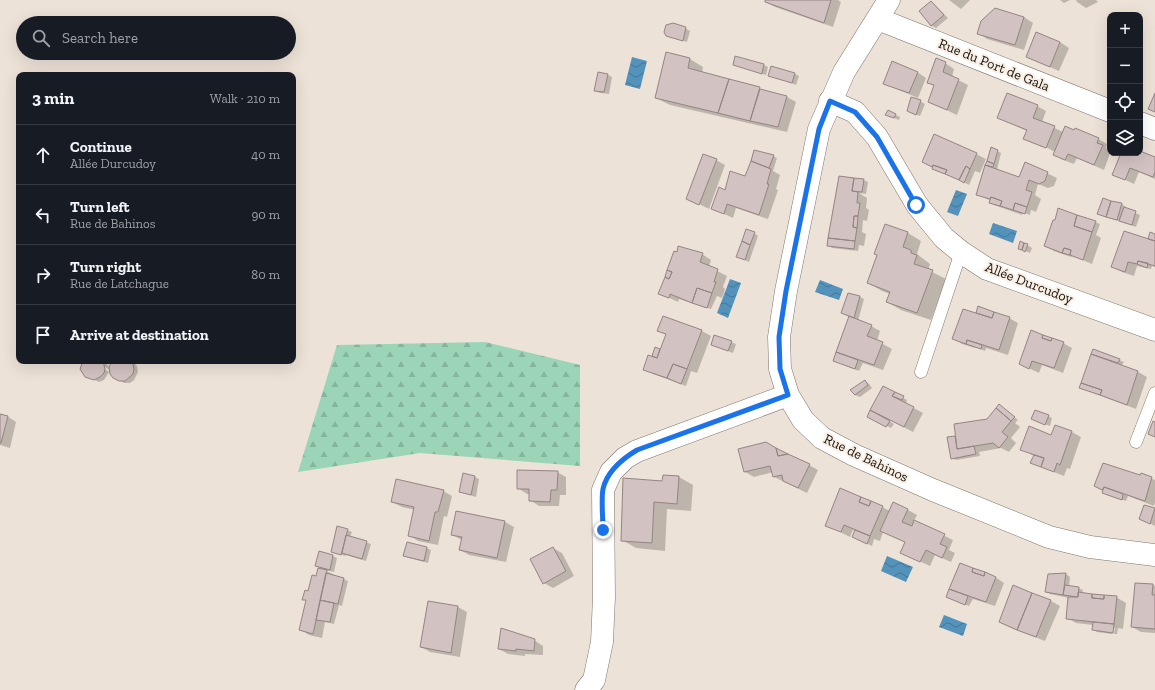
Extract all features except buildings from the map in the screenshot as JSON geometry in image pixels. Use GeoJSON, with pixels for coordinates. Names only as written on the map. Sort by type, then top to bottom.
{"type":"FeatureCollection","features":[{"type":"Feature","properties":{"kind":"street","name":"Rue de Bahinos"},"geometry":{"type":"LineString","coordinates":[[890,0],[844,72],[819,129],[786,291],[779,337],[780,369],[788,395],[803,420],[822,438],[854,455],[933,490],[1049,537],[1090,547],[1155,555]]}},
{"type":"Feature","properties":{"kind":"street","name":"Rue du Port de Gala"},"geometry":{"type":"LineString","coordinates":[[878,19],[1107,110]]}},
{"type":"Feature","properties":{"kind":"street","name":"Allée Durcudoy"},"geometry":{"type":"LineString","coordinates":[[830,101],[855,112],[877,137],[916,205],[944,238],[961,252],[987,269],[1155,330]]}},
{"type":"Feature","properties":{"kind":"street"},"geometry":{"type":"LineString","coordinates":[[1143,124],[1155,129]]}},
{"type":"Feature","properties":{"kind":"street"},"geometry":{"type":"LineString","coordinates":[[586,690],[594,680],[602,642],[604,597],[603,490],[611,472],[625,458],[637,450],[788,395]]}},
{"type":"Feature","properties":{"kind":"lane"},"geometry":{"type":"LineString","coordinates":[[921,372],[961,252]]}},
{"type":"Feature","properties":{"kind":"lane"},"geometry":{"type":"LineString","coordinates":[[1136,442],[1155,393]]}},
{"type":"Feature","properties":{"kind":"green space"},"geometry":{"type":"Polygon","coordinates":[[[485,342],[580,365],[580,466],[420,453],[298,472],[337,345],[485,342]]]}},
{"type":"Feature","properties":{"kind":"water"},"geometry":{"type":"Polygon","coordinates":[[[632,57],[647,61],[640,89],[625,85],[632,57]]]}},
{"type":"Feature","properties":{"kind":"water"},"geometry":{"type":"Polygon","coordinates":[[[956,190],[967,194],[958,216],[947,212],[956,190]]]}},
{"type":"Feature","properties":{"kind":"water"},"geometry":{"type":"Polygon","coordinates":[[[993,223],[1017,231],[1013,243],[989,234],[993,223]]]}},
{"type":"Feature","properties":{"kind":"water"},"geometry":{"type":"Polygon","coordinates":[[[730,279],[741,283],[728,318],[717,313],[730,279]]]}},
{"type":"Feature","properties":{"kind":"water"},"geometry":{"type":"Polygon","coordinates":[[[820,280],[843,289],[839,300],[815,292],[820,280]]]}},
{"type":"Feature","properties":{"kind":"water"},"geometry":{"type":"Polygon","coordinates":[[[887,556],[913,567],[906,582],[881,571],[887,556]]]}},
{"type":"Feature","properties":{"kind":"water"},"geometry":{"type":"Polygon","coordinates":[[[944,615],[967,624],[963,636],[939,627],[944,615]]]}},
{"type":"Feature","properties":{"kind":"route"},"geometry":{"type":"LineString","coordinates":[[603,530],[603,490],[611,472],[625,458],[637,450],[718,422],[788,395],[780,369],[779,337],[786,291],[819,129],[830,101],[855,112],[877,137],[916,205]]}}]}
